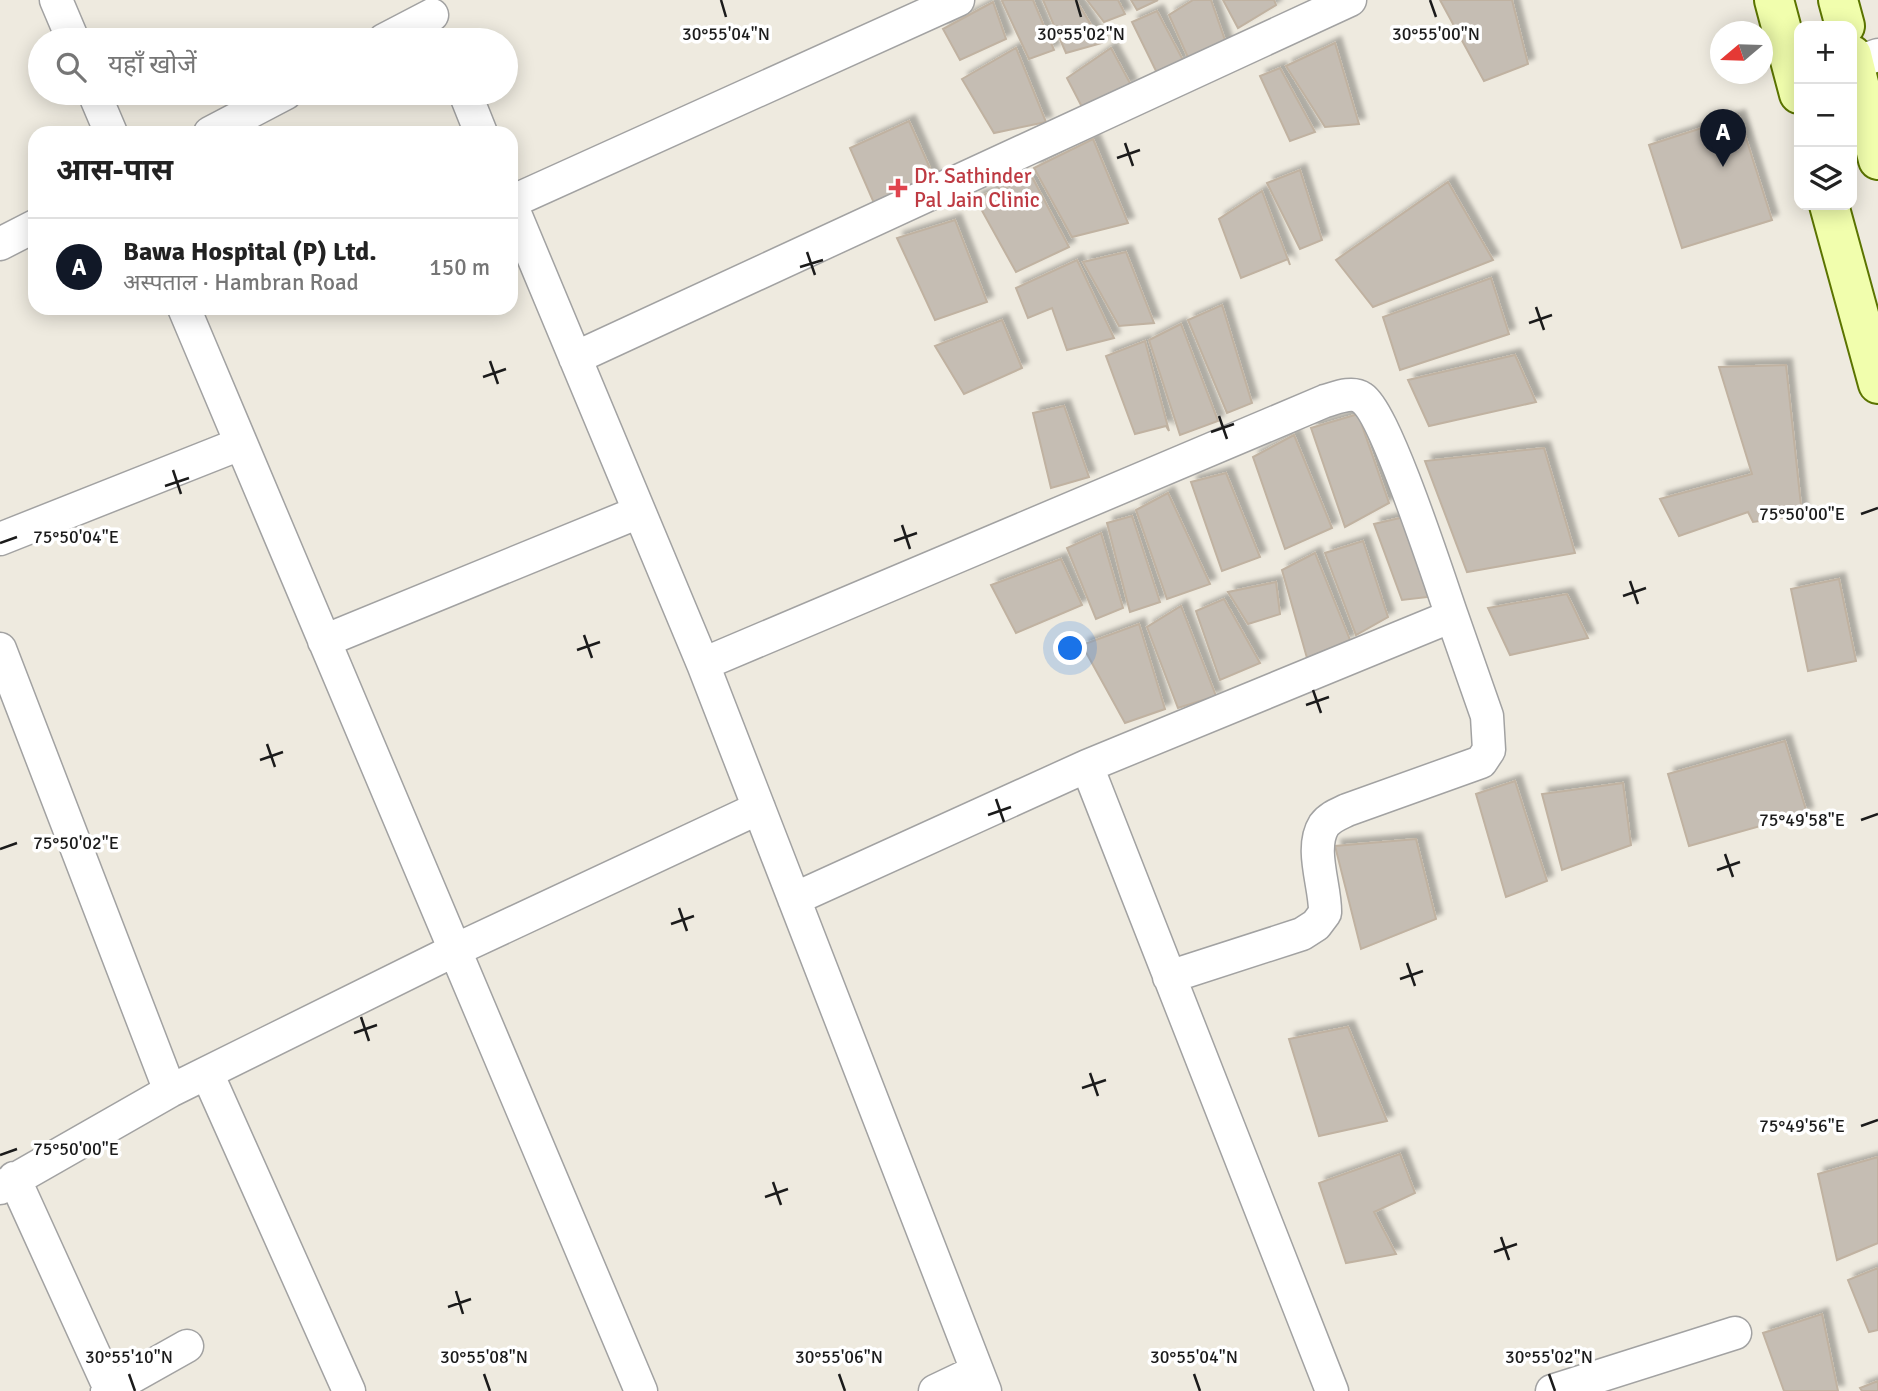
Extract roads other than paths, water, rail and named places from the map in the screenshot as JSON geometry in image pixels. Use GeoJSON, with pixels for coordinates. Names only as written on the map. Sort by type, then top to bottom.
{"type":"FeatureCollection","features":[{"type":"Feature","properties":{"kind":"main road"},"geometry":{"type":"LineString","coordinates":[[1774,0],[1797,84]]}},
{"type":"Feature","properties":{"kind":"main road"},"geometry":{"type":"LineString","coordinates":[[1838,0],[1843,21]]}},
{"type":"Feature","properties":{"kind":"main road"},"geometry":{"type":"LineString","coordinates":[[1861,58],[1878,160]]}},
{"type":"Feature","properties":{"kind":"main road"},"geometry":{"type":"LineString","coordinates":[[1830,210],[1878,384]]}},
{"type":"Feature","properties":{"kind":"street"},"geometry":{"type":"LineString","coordinates":[[56,0],[67,28]]}},
{"type":"Feature","properties":{"kind":"street"},"geometry":{"type":"LineString","coordinates":[[518,200],[958,0]]}},
{"type":"Feature","properties":{"kind":"street"},"geometry":{"type":"LineString","coordinates":[[575,358],[1350,0]]}},
{"type":"Feature","properties":{"kind":"street"},"geometry":{"type":"LineString","coordinates":[[411,28],[433,18]]}},
{"type":"Feature","properties":{"kind":"street"},"geometry":{"type":"LineString","coordinates":[[99,105],[108,126]]}},
{"type":"Feature","properties":{"kind":"street"},"geometry":{"type":"LineString","coordinates":[[223,126],[263,105]]}},
{"type":"Feature","properties":{"kind":"street"},"geometry":{"type":"LineString","coordinates":[[469,105],[478,126]]}},
{"type":"Feature","properties":{"kind":"street"},"geometry":{"type":"LineString","coordinates":[[518,220],[704,664],[981,1381],[935,1391]]}},
{"type":"Feature","properties":{"kind":"street"},"geometry":{"type":"LineString","coordinates":[[0,244],[28,230]]}},
{"type":"Feature","properties":{"kind":"street"},"geometry":{"type":"LineString","coordinates":[[187,315],[453,951],[641,1391]]}},
{"type":"Feature","properties":{"kind":"street"},"geometry":{"type":"LineString","coordinates":[[704,664],[1313,406],[1346,395],[1360,396],[1371,406],[1395,457],[1487,716],[1489,750],[1481,762],[1331,818],[1323,827],[1320,837],[1325,913],[1316,925],[1302,934],[1169,976]]}},
{"type":"Feature","properties":{"kind":"street"},"geometry":{"type":"LineString","coordinates":[[0,539],[240,444]]}},
{"type":"Feature","properties":{"kind":"street"},"geometry":{"type":"LineString","coordinates":[[324,641],[639,512]]}},
{"type":"Feature","properties":{"kind":"street"},"geometry":{"type":"LineString","coordinates":[[794,899],[1087,766],[1452,617]]}},
{"type":"Feature","properties":{"kind":"street"},"geometry":{"type":"LineString","coordinates":[[0,649],[170,1091]]}},
{"type":"Feature","properties":{"kind":"street"},"geometry":{"type":"LineString","coordinates":[[1087,766],[1332,1391]]}},
{"type":"Feature","properties":{"kind":"street"},"geometry":{"type":"LineString","coordinates":[[187,1346],[109,1390],[7,1183],[170,1091],[453,951],[759,808]]}},
{"type":"Feature","properties":{"kind":"street"},"geometry":{"type":"LineString","coordinates":[[207,1073],[349,1391]]}},
{"type":"Feature","properties":{"kind":"street"},"geometry":{"type":"LineString","coordinates":[[1552,1391],[1735,1334]]}},
{"type":"Feature","properties":{"kind":"place","name":"Bawa Hospital (P) Ltd."},"geometry":{"type":"Point","coordinates":[1723,167]}},
{"type":"Feature","properties":{"kind":"place","name":"Dr. Sathinder Pal Jain Clinic"},"geometry":{"type":"Point","coordinates":[898,188]}}]}
